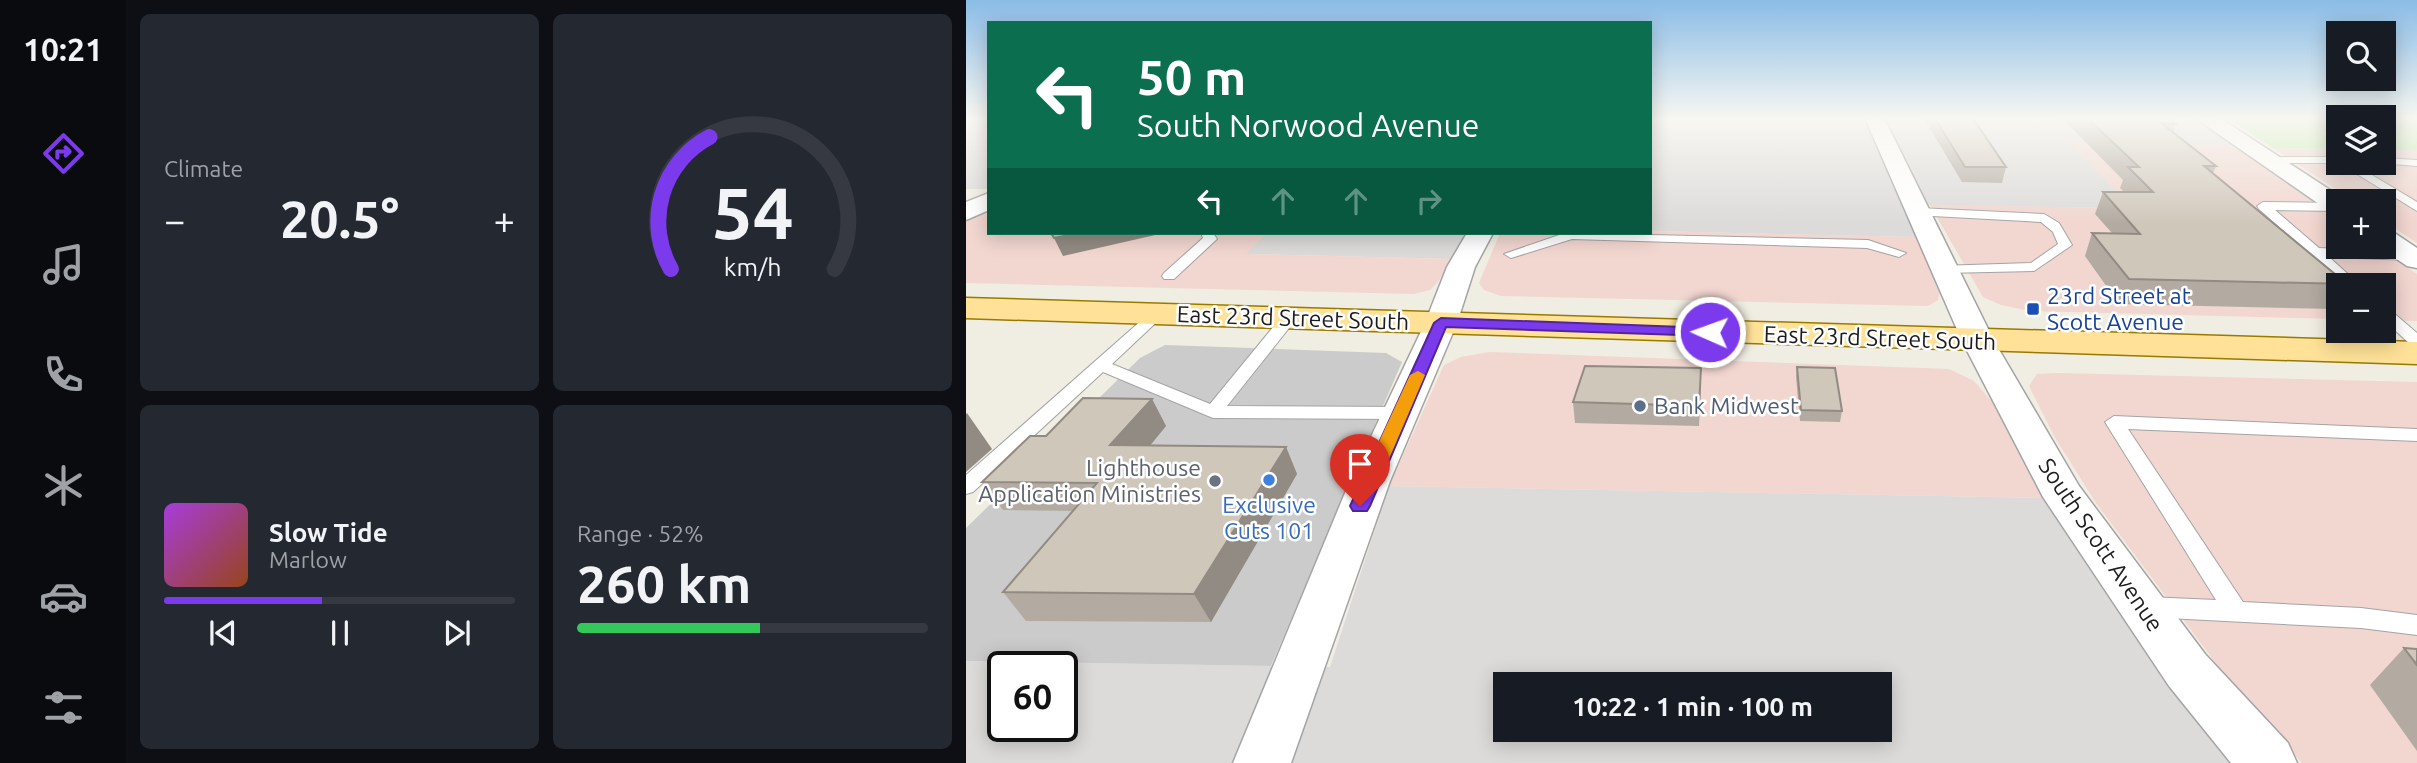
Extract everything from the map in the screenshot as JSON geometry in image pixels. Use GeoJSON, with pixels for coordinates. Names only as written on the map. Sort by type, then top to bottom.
{"type":"FeatureCollection","features":[{"type":"Feature","properties":{"kind":"main road","name":"East 23rd Street South"},"geometry":{"type":"LineString","coordinates":[[966,308],[2417,353]]}},
{"type":"Feature","properties":{"kind":"street","name":"South Scott Avenue"},"geometry":{"type":"LineString","coordinates":[[1891,154],[1978,341],[2064,497],[2187,670],[2268,763]]}},
{"type":"Feature","properties":{"kind":"street"},"geometry":{"type":"LineString","coordinates":[[2260,154],[2326,199]]}},
{"type":"Feature","properties":{"kind":"street"},"geometry":{"type":"LineString","coordinates":[[966,212],[987,201]]}},
{"type":"Feature","properties":{"kind":"street"},"geometry":{"type":"LineString","coordinates":[[1262,763],[1370,481],[1441,323],[1461,267],[1496,243]]}},
{"type":"Feature","properties":{"kind":"street"},"geometry":{"type":"LineString","coordinates":[[2396,245],[2414,258]]}},
{"type":"Feature","properties":{"kind":"lane"},"geometry":{"type":"LineString","coordinates":[[2269,160],[2326,160]]}},
{"type":"Feature","properties":{"kind":"lane"},"geometry":{"type":"LineString","coordinates":[[2396,162],[2417,163]]}},
{"type":"Feature","properties":{"kind":"lane"},"geometry":{"type":"LineString","coordinates":[[2365,175],[2417,207]]}},
{"type":"Feature","properties":{"kind":"lane"},"geometry":{"type":"LineString","coordinates":[[2326,207],[2263,206],[2339,273]]}},
{"type":"Feature","properties":{"kind":"lane"},"geometry":{"type":"LineString","coordinates":[[1918,212],[2044,218],[2050,220],[2064,239],[2065,245],[2034,267],[1944,269]]}},
{"type":"Feature","properties":{"kind":"lane"},"geometry":{"type":"LineString","coordinates":[[1169,276],[1210,239],[1208,235]]}},
{"type":"Feature","properties":{"kind":"lane"},"geometry":{"type":"LineString","coordinates":[[1496,243],[1571,235],[1868,244],[1899,253]]}},
{"type":"Feature","properties":{"kind":"lane"},"geometry":{"type":"LineString","coordinates":[[2315,252],[2414,258]]}},
{"type":"Feature","properties":{"kind":"lane"},"geometry":{"type":"LineString","coordinates":[[966,487],[1157,314]]}},
{"type":"Feature","properties":{"kind":"lane"},"geometry":{"type":"LineString","coordinates":[[1213,412],[1289,318]]}},
{"type":"Feature","properties":{"kind":"lane"},"geometry":{"type":"LineString","coordinates":[[2396,323],[2417,342]]}},
{"type":"Feature","properties":{"kind":"lane"},"geometry":{"type":"LineString","coordinates":[[1101,365],[1213,412],[1401,414]]}},
{"type":"Feature","properties":{"kind":"lane"},"geometry":{"type":"LineString","coordinates":[[2236,612],[2114,422],[2417,435]]}},
{"type":"Feature","properties":{"kind":"lane"},"geometry":{"type":"LineString","coordinates":[[2141,606],[2361,618],[2417,625]]}},
{"type":"Feature","properties":{"kind":"shaded area"},"geometry":{"type":"Polygon","coordinates":[[[966,154],[987,154],[987,189],[966,189],[966,154]]]}},
{"type":"Feature","properties":{"kind":"shaded area"},"geometry":{"type":"Polygon","coordinates":[[[1652,154],[2080,154],[2133,208],[1903,205],[1917,237],[1652,231],[1652,154]]]}},
{"type":"Feature","properties":{"kind":"shaded area"},"geometry":{"type":"Polygon","coordinates":[[[2080,154],[2244,154],[2326,211],[2326,259],[2395,259],[2417,274],[2417,321],[2396,320],[2396,273],[2326,273],[2326,319],[2030,311],[2001,305],[1983,297],[1930,205],[2132,208],[2080,154]]]}},
{"type":"Feature","properties":{"kind":"shaded area"},"geometry":{"type":"Polygon","coordinates":[[[2282,154],[2326,154],[2326,175],[2396,175],[2396,154],[2417,154],[2417,243],[2396,229],[2396,189],[2336,189],[2282,154]]]}},
{"type":"Feature","properties":{"kind":"shaded area"},"geometry":{"type":"Polygon","coordinates":[[[987,210],[987,235],[1264,235],[1246,254],[1451,259],[1439,281],[1430,290],[1414,294],[966,283],[966,222],[987,210]]]}},
{"type":"Feature","properties":{"kind":"shaded area"},"geometry":{"type":"Polygon","coordinates":[[[1652,231],[1917,237],[1941,288],[1938,300],[1928,306],[1501,296],[1484,290],[1479,283],[1499,235],[1652,235],[1652,231]]]}},
{"type":"Feature","properties":{"kind":"shaded area"},"geometry":{"type":"Polygon","coordinates":[[[1264,235],[1465,235],[1451,259],[1245,254],[1264,235]]]}},
{"type":"Feature","properties":{"kind":"shaded area"},"geometry":{"type":"Polygon","coordinates":[[[1165,345],[1386,353],[1402,362],[1271,666],[1078,663],[1078,651],[987,651],[987,661],[966,661],[966,528],[1140,358],[1165,345]]]}},
{"type":"Feature","properties":{"kind":"shaded area"},"geometry":{"type":"Polygon","coordinates":[[[1489,352],[1949,369],[1974,381],[1994,404],[2047,498],[1389,486],[1444,365],[1461,357],[1489,352]]]}},
{"type":"Feature","properties":{"kind":"shaded area"},"geometry":{"type":"Polygon","coordinates":[[[2037,374],[2417,382],[2417,763],[2302,763],[2241,697],[2096,503],[2054,436],[2029,386],[2037,374]]]}},
{"type":"Feature","properties":{"kind":"shaded area"},"geometry":{"type":"Polygon","coordinates":[[[1389,486],[2047,498],[2237,763],[966,763],[966,661],[987,661],[987,742],[1078,742],[1078,663],[1330,667],[1389,486]]]}},
{"type":"Feature","properties":{"kind":"building"},"geometry":{"type":"Polygon","coordinates":[[[1957,154],[1997,154],[2006,167],[1965,167],[1957,154]]]}},
{"type":"Feature","properties":{"kind":"building"},"geometry":{"type":"Polygon","coordinates":[[[2125,154],[2200,154],[2216,166],[2204,166],[2334,273],[2326,273],[2326,284],[2129,279],[2092,233],[2140,234],[2103,192],[2153,192],[2128,167],[2139,167],[2125,154]]]}},
{"type":"Feature","properties":{"kind":"building"},"geometry":{"type":"Polygon","coordinates":[[[1585,366],[1701,368],[1699,406],[1573,402],[1585,366]]]}},
{"type":"Feature","properties":{"kind":"building"},"geometry":{"type":"Polygon","coordinates":[[[1797,367],[1835,368],[1842,411],[1801,410],[1797,367]]]}},
{"type":"Feature","properties":{"kind":"building"},"geometry":{"type":"Polygon","coordinates":[[[1083,398],[1152,399],[1110,445],[1286,447],[1194,594],[1003,592],[1097,483],[982,482],[1030,436],[1046,436],[1083,398]]]}},
{"type":"Feature","properties":{"kind":"building"},"geometry":{"type":"Polygon","coordinates":[[[2404,648],[2417,649],[2417,665],[2404,648]]]}},
{"type":"Feature","properties":{"kind":"slow traffic"},"geometry":{"type":"LineString","coordinates":[[1379,461],[1418,375]]}},
{"type":"Feature","properties":{"kind":"place","name":"23rd Street at Scott Avenue"},"geometry":{"type":"Point","coordinates":[2033,309]}},
{"type":"Feature","properties":{"kind":"place","name":"Bank Midwest"},"geometry":{"type":"Point","coordinates":[1640,406]}},
{"type":"Feature","properties":{"kind":"place","name":"Exclusive Cuts 101"},"geometry":{"type":"Point","coordinates":[1269,480]}},
{"type":"Feature","properties":{"kind":"place","name":"Lighthouse Application Ministries"},"geometry":{"type":"Point","coordinates":[1215,481]}},
{"type":"Feature","properties":{"kind":"route"},"geometry":{"type":"LineString","coordinates":[[1360,506],[1441,323],[1710,332]]}}]}
